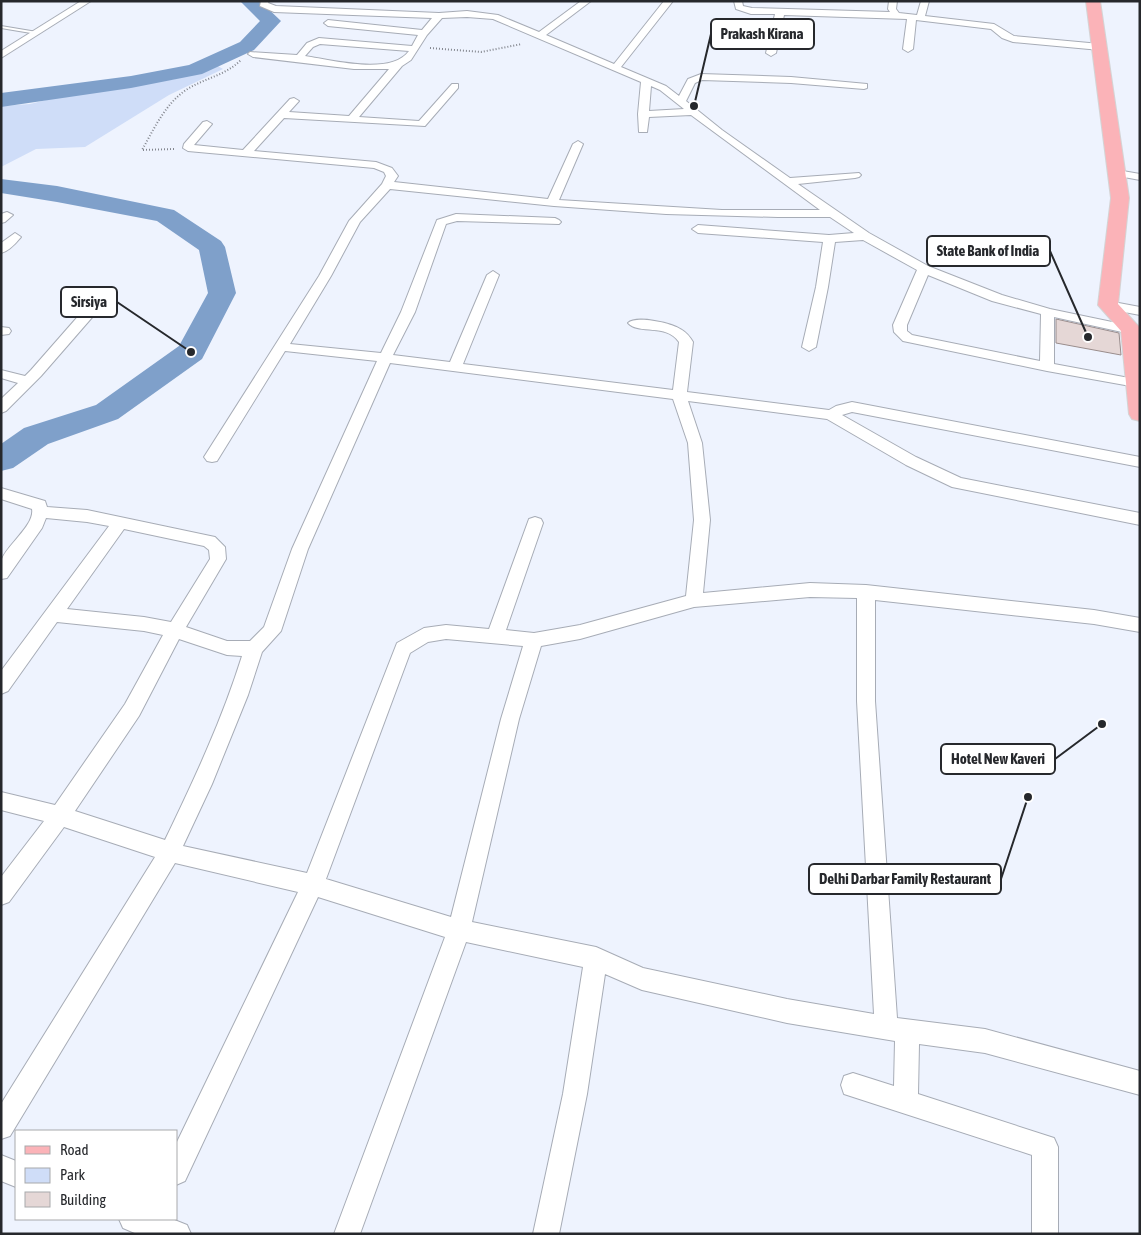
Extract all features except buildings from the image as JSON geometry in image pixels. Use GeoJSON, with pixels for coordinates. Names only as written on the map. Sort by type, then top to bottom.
{"type":"FeatureCollection","features":[{"type":"Feature","properties":{"kind":"main road"},"geometry":{"type":"LineString","coordinates":[[1094,1],[1120,198],[1108,305],[1131,330],[1140,414]]}},
{"type":"Feature","properties":{"kind":"street"},"geometry":{"type":"LineString","coordinates":[[1,55],[87,1]]}},
{"type":"Feature","properties":{"kind":"street"},"geometry":{"type":"LineString","coordinates":[[265,1],[262,4],[274,8],[440,16],[467,14],[495,17],[663,88],[718,132],[865,236],[924,269],[990,295],[1048,312],[1131,330]]}},
{"type":"Feature","properties":{"kind":"street"},"geometry":{"type":"LineString","coordinates":[[541,35],[587,1]]}},
{"type":"Feature","properties":{"kind":"street"},"geometry":{"type":"LineString","coordinates":[[615,69],[669,1]]}},
{"type":"Feature","properties":{"kind":"street"},"geometry":{"type":"LineString","coordinates":[[738,1],[742,9],[751,11],[916,17],[994,27],[1005,36],[1013,39],[1100,47]]}},
{"type":"Feature","properties":{"kind":"street"},"geometry":{"type":"LineString","coordinates":[[893,1],[892,9],[896,15]]}},
{"type":"Feature","properties":{"kind":"street"},"geometry":{"type":"LineString","coordinates":[[908,49],[916,17],[925,1]]}},
{"type":"Feature","properties":{"kind":"street"},"geometry":{"type":"LineString","coordinates":[[771,53],[780,13]]}},
{"type":"Feature","properties":{"kind":"street"},"geometry":{"type":"LineString","coordinates":[[351,120],[397,66],[406,61],[425,33],[440,16]]}},
{"type":"Feature","properties":{"kind":"street"},"geometry":{"type":"LineString","coordinates":[[328,23],[425,33]]}},
{"type":"Feature","properties":{"kind":"street"},"geometry":{"type":"LineString","coordinates":[[299,58],[310,45],[319,40],[414,49]]}},
{"type":"Feature","properties":{"kind":"street"},"geometry":{"type":"LineString","coordinates":[[254,54],[357,66],[397,66]]}},
{"type":"Feature","properties":{"kind":"street"},"geometry":{"type":"LineString","coordinates":[[681,101],[691,81],[702,77],[791,80],[864,86]]}},
{"type":"Feature","properties":{"kind":"street"},"geometry":{"type":"LineString","coordinates":[[643,130],[646,81]]}},
{"type":"Feature","properties":{"kind":"street"},"geometry":{"type":"LineString","coordinates":[[281,115],[421,124],[454,86]]}},
{"type":"Feature","properties":{"kind":"street"},"geometry":{"type":"LineString","coordinates":[[246,153],[294,101]]}},
{"type":"Feature","properties":{"kind":"street"},"geometry":{"type":"LineString","coordinates":[[643,114],[695,112]]}},
{"type":"Feature","properties":{"kind":"street"},"geometry":{"type":"LineString","coordinates":[[188,148],[207,124]]}},
{"type":"Feature","properties":{"kind":"street"},"geometry":{"type":"LineString","coordinates":[[552,202],[578,144]]}},
{"type":"Feature","properties":{"kind":"street"},"geometry":{"type":"LineString","coordinates":[[188,148],[376,165],[388,170],[392,176],[355,222],[282,347],[212,457]]}},
{"type":"Feature","properties":{"kind":"street"},"geometry":{"type":"LineString","coordinates":[[1117,173],[1140,177]]}},
{"type":"Feature","properties":{"kind":"street"},"geometry":{"type":"LineString","coordinates":[[789,181],[855,175]]}},
{"type":"Feature","properties":{"kind":"street"},"geometry":{"type":"LineString","coordinates":[[387,184],[632,209],[736,215],[834,213]]}},
{"type":"Feature","properties":{"kind":"street"},"geometry":{"type":"LineString","coordinates":[[1,1127],[170,852],[202,784],[239,695],[254,648],[272,631],[300,549],[385,358],[408,312],[441,222],[456,217],[555,222]]}},
{"type":"Feature","properties":{"kind":"street"},"geometry":{"type":"LineString","coordinates":[[698,229],[829,239],[865,236]]}},
{"type":"Feature","properties":{"kind":"street"},"geometry":{"type":"LineString","coordinates":[[1,249],[15,237]]}},
{"type":"Feature","properties":{"kind":"street"},"geometry":{"type":"LineString","coordinates":[[808,346],[822,287],[829,239]]}},
{"type":"Feature","properties":{"kind":"street"},"geometry":{"type":"LineString","coordinates":[[924,269],[900,324],[901,332],[904,335],[917,340],[1047,367],[1136,383]]}},
{"type":"Feature","properties":{"kind":"street"},"geometry":{"type":"LineString","coordinates":[[455,366],[493,274]]}},
{"type":"Feature","properties":{"kind":"street"},"geometry":{"type":"LineString","coordinates":[[1,408],[88,314],[88,307],[75,293]]}},
{"type":"Feature","properties":{"kind":"street"},"geometry":{"type":"LineString","coordinates":[[1108,305],[1140,310]]}},
{"type":"Feature","properties":{"kind":"street"},"geometry":{"type":"LineString","coordinates":[[1047,367],[1048,312]]}},
{"type":"Feature","properties":{"kind":"street"},"geometry":{"type":"LineString","coordinates":[[635,323],[676,330],[686,342],[679,396],[695,443],[702,520],[694,600]]}},
{"type":"Feature","properties":{"kind":"street"},"geometry":{"type":"LineString","coordinates":[[282,347],[455,366],[831,415],[911,461],[956,483],[1140,519]]}},
{"type":"Feature","properties":{"kind":"street"},"geometry":{"type":"LineString","coordinates":[[1,374],[28,381]]}},
{"type":"Feature","properties":{"kind":"street"},"geometry":{"type":"LineString","coordinates":[[831,415],[841,409],[852,408],[1140,462]]}},
{"type":"Feature","properties":{"kind":"street"},"geometry":{"type":"LineString","coordinates":[[1,492],[39,505],[41,512],[36,524],[1,573]]}},
{"type":"Feature","properties":{"kind":"street"},"geometry":{"type":"LineString","coordinates":[[1,895],[60,816],[132,710],[175,630],[218,559],[217,547],[209,540],[86,516],[41,512]]}},
{"type":"Feature","properties":{"kind":"street"},"geometry":{"type":"LineString","coordinates":[[1,686],[120,523]]}},
{"type":"Feature","properties":{"kind":"street"},"geometry":{"type":"LineString","coordinates":[[495,636],[535,523]]}},
{"type":"Feature","properties":{"kind":"street"},"geometry":{"type":"LineString","coordinates":[[178,1168],[313,885],[403,648],[424,635],[446,632],[534,640],[580,632],[694,600],[810,590],[866,592],[1094,617],[1140,625]]}},
{"type":"Feature","properties":{"kind":"street"},"geometry":{"type":"LineString","coordinates":[[866,592],[866,701],[897,1029],[906,1102]]}},
{"type":"Feature","properties":{"kind":"street"},"geometry":{"type":"LineString","coordinates":[[53,615],[144,624],[175,630],[226,648],[254,648]]}},
{"type":"Feature","properties":{"kind":"street"},"geometry":{"type":"LineString","coordinates":[[347,1234],[459,930],[510,720],[534,640]]}},
{"type":"Feature","properties":{"kind":"street"},"geometry":{"type":"LineString","coordinates":[[1,801],[60,816],[170,852],[313,885],[459,930],[596,958],[642,979],[787,1011],[985,1041],[1140,1083]]}},
{"type":"Feature","properties":{"kind":"street"},"geometry":{"type":"LineString","coordinates":[[546,1234],[575,1094],[596,958]]}},
{"type":"Feature","properties":{"kind":"street"},"geometry":{"type":"LineString","coordinates":[[853,1085],[1045,1147],[1045,1234]]}},
{"type":"Feature","properties":{"kind":"street"},"geometry":{"type":"LineString","coordinates":[[1,1168],[15,1174]]}},
{"type":"Feature","properties":{"kind":"street"},"geometry":{"type":"LineString","coordinates":[[145,1224],[178,1234]]}},
{"type":"Feature","properties":{"kind":"lane"},"geometry":{"type":"LineString","coordinates":[[1,27],[36,33]]}},
{"type":"Feature","properties":{"kind":"path"},"geometry":{"type":"LineString","coordinates":[[414,49],[446,48],[481,52],[514,44],[558,44]]}},
{"type":"Feature","properties":{"kind":"path"},"geometry":{"type":"LineString","coordinates":[[188,148],[142,150],[168,108],[185,91],[218,77],[236,66],[243,57],[254,54]]}},
{"type":"Feature","properties":{"kind":"green space"},"geometry":{"type":"Polygon","coordinates":[[[216,65],[223,69],[169,95],[85,147],[36,149],[1,167],[1,106],[30,104],[62,96],[175,79],[216,65]]]}},
{"type":"Feature","properties":{"kind":"waterway"},"geometry":{"type":"LineString","coordinates":[[1,100],[131,82],[195,70],[247,46],[271,21],[249,1]]}},
{"type":"Feature","properties":{"kind":"waterway"},"geometry":{"type":"LineString","coordinates":[[1,186],[57,194],[165,215],[212,247],[222,293],[191,352],[107,412],[36,436],[1,460]]}},
{"type":"Feature","properties":{"kind":"place","name":"Prakash Kirana"},"geometry":{"type":"Point","coordinates":[694,106]}},
{"type":"Feature","properties":{"kind":"place","name":"State Bank of India"},"geometry":{"type":"Point","coordinates":[1088,337]}},
{"type":"Feature","properties":{"kind":"place","name":"Sirsiya"},"geometry":{"type":"Point","coordinates":[191,352]}},
{"type":"Feature","properties":{"kind":"place","name":"Hotel New Kaveri"},"geometry":{"type":"Point","coordinates":[1102,724]}},
{"type":"Feature","properties":{"kind":"place","name":"Delhi Darbar Family Restaurant"},"geometry":{"type":"Point","coordinates":[1028,797]}}]}
